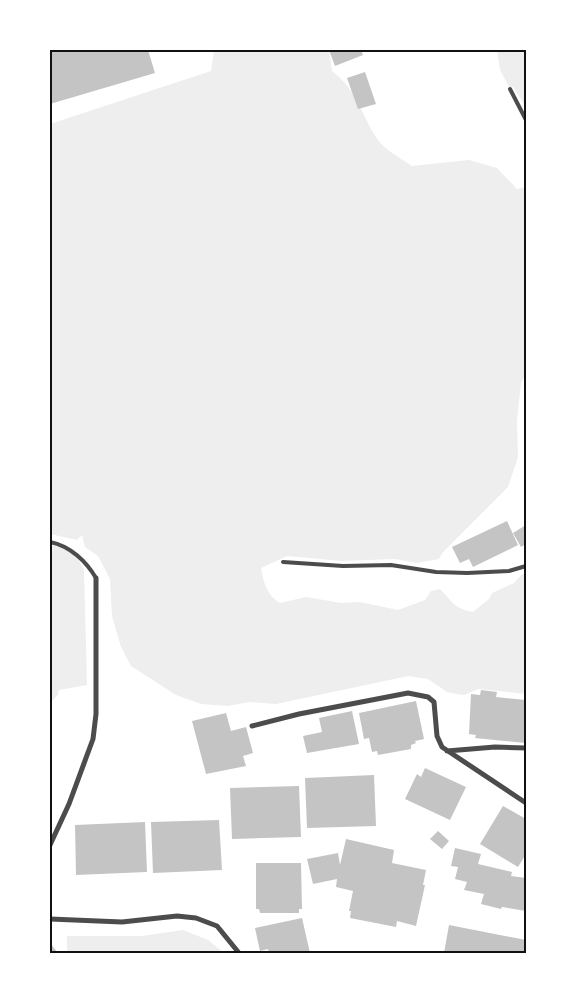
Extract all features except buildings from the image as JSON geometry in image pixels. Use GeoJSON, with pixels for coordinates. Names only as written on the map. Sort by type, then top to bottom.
{"type":"FeatureCollection","features":[{"type":"Feature","properties":{"kind":"street"},"geometry":{"type":"LineString","coordinates":[[50,845],[69,804],[93,739],[96,714],[96,578]]}},
{"type":"Feature","properties":{"kind":"street"},"geometry":{"type":"LineString","coordinates":[[252,726],[299,714],[408,693],[428,697],[434,702],[437,736],[446,751],[526,803]]}},
{"type":"Feature","properties":{"kind":"street"},"geometry":{"type":"LineString","coordinates":[[446,751],[495,747],[526,748]]}},
{"type":"Feature","properties":{"kind":"street"},"geometry":{"type":"LineString","coordinates":[[50,919],[122,922],[177,916],[196,918],[217,926],[239,953]]}},
{"type":"Feature","properties":{"kind":"lane"},"geometry":{"type":"LineString","coordinates":[[510,89],[526,120]]}},
{"type":"Feature","properties":{"kind":"lane"},"geometry":{"type":"LineString","coordinates":[[50,542],[74,552],[96,578]]}},
{"type":"Feature","properties":{"kind":"lane"},"geometry":{"type":"LineString","coordinates":[[283,562],[334,565],[391,565],[436,572],[468,573],[509,571],[526,566]]}},
{"type":"Feature","properties":{"kind":"shaded area"},"geometry":{"type":"Polygon","coordinates":[[[214,50],[329,50],[332,71],[354,96],[378,140],[394,154],[412,166],[469,160],[497,168],[517,189],[526,187],[526,374],[521,383],[517,421],[518,457],[508,487],[443,552],[439,559],[417,563],[395,559],[342,561],[287,556],[261,568],[264,583],[272,596],[280,603],[306,597],[341,603],[360,602],[398,610],[425,600],[431,591],[440,589],[457,606],[473,612],[489,599],[492,593],[514,583],[522,574],[526,574],[526,694],[479,689],[464,695],[456,694],[447,692],[428,679],[408,676],[276,704],[249,702],[228,706],[201,704],[176,695],[131,666],[121,647],[112,616],[110,579],[98,556],[85,547],[82,535],[77,540],[50,534],[50,124],[211,71],[214,50]]]}},
{"type":"Feature","properties":{"kind":"shaded area"},"geometry":{"type":"Polygon","coordinates":[[[497,50],[526,50],[526,107],[513,87],[509,87],[500,70],[497,50]]]}},
{"type":"Feature","properties":{"kind":"shaded area"},"geometry":{"type":"Polygon","coordinates":[[[50,545],[71,553],[84,570],[87,685],[59,690],[58,695],[50,703],[50,545]]]}},
{"type":"Feature","properties":{"kind":"shaded area"},"geometry":{"type":"Polygon","coordinates":[[[183,930],[208,940],[224,953],[67,953],[67,936],[142,936],[183,930]]]}}]}
